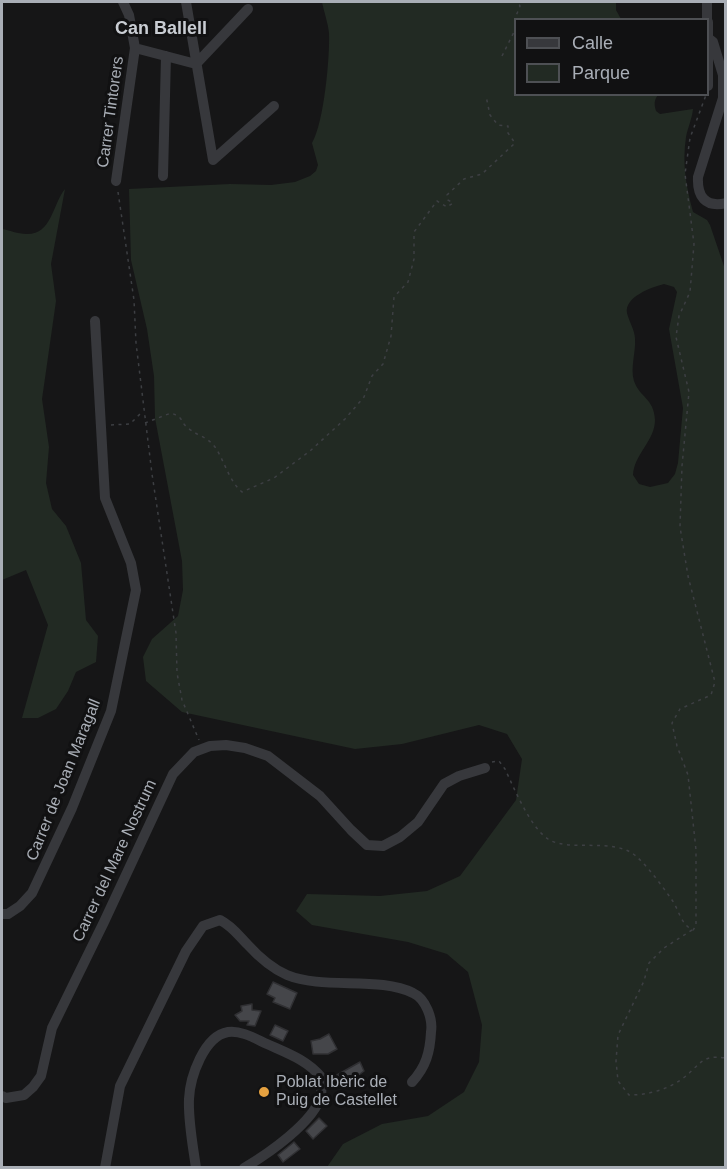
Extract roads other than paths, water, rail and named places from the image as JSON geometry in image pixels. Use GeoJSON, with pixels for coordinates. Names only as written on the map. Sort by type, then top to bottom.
{"type":"FeatureCollection","features":[{"type":"Feature","properties":{"kind":"street","name":"Carrer Tintorers"},"geometry":{"type":"LineString","coordinates":[[116,181],[135,48],[129,15],[123,2]]}},
{"type":"Feature","properties":{"kind":"street"},"geometry":{"type":"LineString","coordinates":[[186,2],[213,160],[274,106]]}},
{"type":"Feature","properties":{"kind":"street"},"geometry":{"type":"LineString","coordinates":[[706,2],[707,18]]}},
{"type":"Feature","properties":{"kind":"street"},"geometry":{"type":"LineString","coordinates":[[196,63],[248,9]]}},
{"type":"Feature","properties":{"kind":"street"},"geometry":{"type":"LineString","coordinates":[[709,39],[713,42],[723,75],[723,98],[698,177],[697,188],[703,199],[712,204],[726,203]]}},
{"type":"Feature","properties":{"kind":"street"},"geometry":{"type":"LineString","coordinates":[[135,48],[196,63]]}},
{"type":"Feature","properties":{"kind":"street"},"geometry":{"type":"LineString","coordinates":[[163,176],[166,56]]}},
{"type":"Feature","properties":{"kind":"street","name":"Carrer de Joan Maragall"},"geometry":{"type":"LineString","coordinates":[[2,914],[8,914],[20,906],[32,893],[72,808],[111,711],[136,590],[131,563],[105,498],[95,321]]}},
{"type":"Feature","properties":{"kind":"street","name":"Carrer del Mare Nostrum"},"geometry":{"type":"LineString","coordinates":[[2,1096],[6,1098],[24,1095],[40,1076],[52,1028],[173,774],[194,752],[226,745],[245,748],[268,756],[320,796],[367,845],[383,846],[400,837],[418,822],[444,784],[459,776],[485,768]]}},
{"type":"Feature","properties":{"kind":"street"},"geometry":{"type":"LineString","coordinates":[[105,1167],[120,1086],[186,951],[203,926],[220,920],[236,930],[247,945],[287,975],[312,981],[390,987],[414,993],[425,1003],[432,1025],[430,1050],[423,1070],[412,1082]]}},
{"type":"Feature","properties":{"kind":"street"},"geometry":{"type":"LineString","coordinates":[[196,1167],[189,1099],[194,1072],[204,1050],[214,1038],[229,1032],[246,1034],[311,1064],[321,1077],[321,1097],[309,1118],[261,1163],[244,1167]]}},
{"type":"Feature","properties":{"kind":"place","name":"Poblat Ibèric de Puig de Castellet"},"geometry":{"type":"Point","coordinates":[264,1092]}},
{"type":"Feature","properties":{"kind":"district","name":"Can Ballell"},"geometry":{"type":"Point","coordinates":[161,29]}}]}
